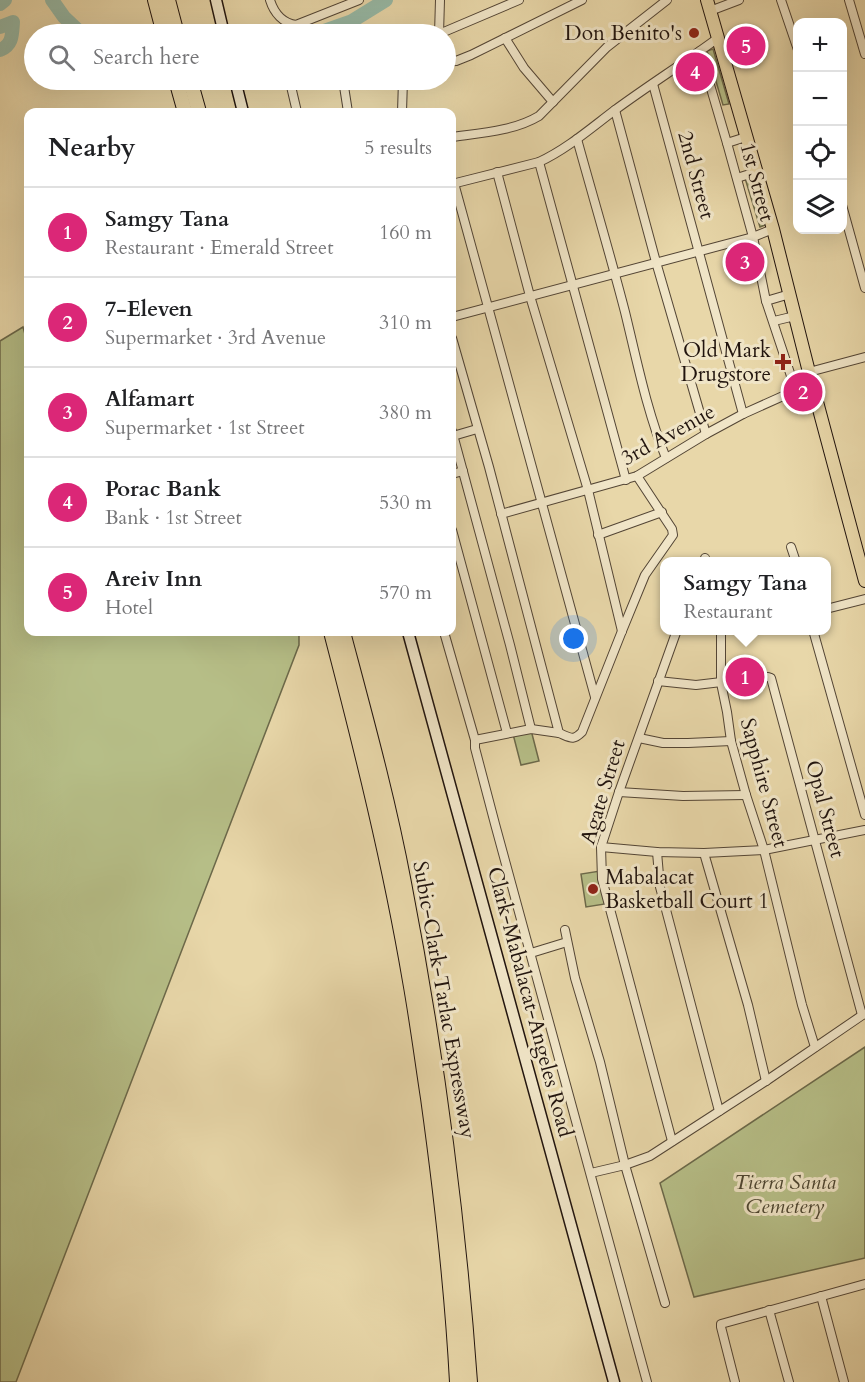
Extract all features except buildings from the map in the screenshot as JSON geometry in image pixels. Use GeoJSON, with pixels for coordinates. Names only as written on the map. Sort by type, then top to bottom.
{"type":"FeatureCollection","features":[{"type":"Feature","properties":{"kind":"highway"},"geometry":{"type":"LineString","coordinates":[[155,0],[166,24]]}},
{"type":"Feature","properties":{"kind":"highway"},"geometry":{"type":"LineString","coordinates":[[168,0],[169,24]]}},
{"type":"Feature","properties":{"kind":"highway"},"geometry":{"type":"LineString","coordinates":[[708,5],[773,229],[865,581]]}},
{"type":"Feature","properties":{"kind":"highway"},"geometry":{"type":"LineString","coordinates":[[179,90],[184,108]]}},
{"type":"Feature","properties":{"kind":"highway"},"geometry":{"type":"LineString","coordinates":[[193,90],[198,108]]}},
{"type":"Feature","properties":{"kind":"highway","name":"Subic-Clark-Tarlac Expressway"},"geometry":{"type":"LineString","coordinates":[[332,636],[372,795],[411,981],[441,1198],[460,1381]]}},
{"type":"Feature","properties":{"kind":"highway","name":"Subic-Clark-Tarlac Expressway"},"geometry":{"type":"LineString","coordinates":[[344,636],[374,748],[404,881],[434,1050],[465,1306],[460,1381]]}},
{"type":"Feature","properties":{"kind":"main road"},"geometry":{"type":"LineString","coordinates":[[216,0],[222,24]]}},
{"type":"Feature","properties":{"kind":"main road"},"geometry":{"type":"LineString","coordinates":[[237,90],[242,108]]}},
{"type":"Feature","properties":{"kind":"main road","name":"Clark-Mabalacat-Angeles Road"},"geometry":{"type":"LineString","coordinates":[[409,636],[614,1382]]}},
{"type":"Feature","properties":{"kind":"street"},"geometry":{"type":"LineString","coordinates":[[270,0],[272,9],[290,24]]}},
{"type":"Feature","properties":{"kind":"street"},"geometry":{"type":"LineString","coordinates":[[298,24],[359,0]]}},
{"type":"Feature","properties":{"kind":"street"},"geometry":{"type":"LineString","coordinates":[[439,24],[440,0]]}},
{"type":"Feature","properties":{"kind":"street"},"geometry":{"type":"LineString","coordinates":[[456,27],[519,0]]}},
{"type":"Feature","properties":{"kind":"street"},"geometry":{"type":"LineString","coordinates":[[456,61],[582,0]]}},
{"type":"Feature","properties":{"kind":"street"},"geometry":{"type":"LineString","coordinates":[[456,136],[513,127],[528,123],[539,116],[602,52],[667,0]]}},
{"type":"Feature","properties":{"kind":"street"},"geometry":{"type":"LineString","coordinates":[[708,5],[739,0]]}},
{"type":"Feature","properties":{"kind":"street"},"geometry":{"type":"LineString","coordinates":[[781,0],[793,35]]}},
{"type":"Feature","properties":{"kind":"street"},"geometry":{"type":"LineString","coordinates":[[849,0],[865,54]]}},
{"type":"Feature","properties":{"kind":"street"},"geometry":{"type":"LineString","coordinates":[[505,38],[524,68],[553,102]]}},
{"type":"Feature","properties":{"kind":"street"},"geometry":{"type":"LineString","coordinates":[[456,183],[539,162],[549,157],[718,38]]}},
{"type":"Feature","properties":{"kind":"street","name":"1st Street"},"geometry":{"type":"LineString","coordinates":[[700,51],[753,237],[766,301],[796,391]]}},
{"type":"Feature","properties":{"kind":"street","name":"2nd Street"},"geometry":{"type":"LineString","coordinates":[[653,84],[743,414]]}},
{"type":"Feature","properties":{"kind":"street"},"geometry":{"type":"LineString","coordinates":[[292,90],[296,108]]}},
{"type":"Feature","properties":{"kind":"street"},"geometry":{"type":"LineString","coordinates":[[345,90],[347,108]]}},
{"type":"Feature","properties":{"kind":"street"},"geometry":{"type":"LineString","coordinates":[[402,108],[403,90]]}},
{"type":"Feature","properties":{"kind":"street"},"geometry":{"type":"LineString","coordinates":[[615,110],[706,434]]}},
{"type":"Feature","properties":{"kind":"street"},"geometry":{"type":"LineString","coordinates":[[727,143],[746,137]]}},
{"type":"Feature","properties":{"kind":"street"},"geometry":{"type":"LineString","coordinates":[[577,139],[659,442],[666,458]]}},
{"type":"Feature","properties":{"kind":"street"},"geometry":{"type":"LineString","coordinates":[[539,162],[626,480]]}},
{"type":"Feature","properties":{"kind":"street"},"geometry":{"type":"LineString","coordinates":[[497,172],[530,296],[588,490],[622,631]]}},
{"type":"Feature","properties":{"kind":"street"},"geometry":{"type":"LineString","coordinates":[[737,178],[756,172]]}},
{"type":"Feature","properties":{"kind":"street"},"geometry":{"type":"LineString","coordinates":[[456,194],[595,697]]}},
{"type":"Feature","properties":{"kind":"street"},"geometry":{"type":"LineString","coordinates":[[847,220],[865,288]]}},
{"type":"Feature","properties":{"kind":"street"},"geometry":{"type":"LineString","coordinates":[[456,316],[753,237],[773,229]]}},
{"type":"Feature","properties":{"kind":"street"},"geometry":{"type":"LineString","coordinates":[[766,301],[790,294]]}},
{"type":"Feature","properties":{"kind":"street"},"geometry":{"type":"LineString","coordinates":[[774,321],[795,316]]}},
{"type":"Feature","properties":{"kind":"street"},"geometry":{"type":"LineString","coordinates":[[456,353],[560,733]]}},
{"type":"Feature","properties":{"kind":"street","name":"3rd Avenue"},"geometry":{"type":"LineString","coordinates":[[501,514],[638,476],[743,414],[796,391],[811,378],[865,357]]}},
{"type":"Feature","properties":{"kind":"street"},"geometry":{"type":"LineString","coordinates":[[456,432],[477,429]]}},
{"type":"Feature","properties":{"kind":"street"},"geometry":{"type":"LineString","coordinates":[[456,447],[531,729]]}},
{"type":"Feature","properties":{"kind":"street"},"geometry":{"type":"LineString","coordinates":[[456,473],[463,471]]}},
{"type":"Feature","properties":{"kind":"street"},"geometry":{"type":"LineString","coordinates":[[475,740],[531,729],[560,733],[571,738],[578,737],[582,732],[645,575],[673,535],[662,512],[638,476]]}},
{"type":"Feature","properties":{"kind":"street"},"geometry":{"type":"LineString","coordinates":[[598,536],[662,512]]}},
{"type":"Feature","properties":{"kind":"street"},"geometry":{"type":"LineString","coordinates":[[456,545],[507,733]]}},
{"type":"Feature","properties":{"kind":"street"},"geometry":{"type":"LineString","coordinates":[[791,547],[795,557]]}},
{"type":"Feature","properties":{"kind":"street"},"geometry":{"type":"LineString","coordinates":[[831,608],[865,599]]}},
{"type":"Feature","properties":{"kind":"street","name":"Agate Street"},"geometry":{"type":"LineString","coordinates":[[672,1141],[602,879],[601,847],[674,635]]}},
{"type":"Feature","properties":{"kind":"street","name":"Sapphire Street"},"geometry":{"type":"LineString","coordinates":[[721,635],[721,683],[731,741],[764,850],[802,1005],[815,1047]]}},
{"type":"Feature","properties":{"kind":"street"},"geometry":{"type":"LineString","coordinates":[[814,635],[865,815]]}},
{"type":"Feature","properties":{"kind":"street"},"geometry":{"type":"LineString","coordinates":[[445,636],[647,1382]]}},
{"type":"Feature","properties":{"kind":"street","name":"Opal Street"},"geometry":{"type":"LineString","coordinates":[[721,683],[768,676],[771,678],[863,1014]]}},
{"type":"Feature","properties":{"kind":"street"},"geometry":{"type":"LineString","coordinates":[[658,681],[696,686],[721,683]]}},
{"type":"Feature","properties":{"kind":"street"},"geometry":{"type":"LineString","coordinates":[[639,738],[663,743],[731,741]]}},
{"type":"Feature","properties":{"kind":"street"},"geometry":{"type":"LineString","coordinates":[[619,792],[683,796],[746,795]]}},
{"type":"Feature","properties":{"kind":"street"},"geometry":{"type":"LineString","coordinates":[[601,847],[704,853],[764,850],[865,830]]}},
{"type":"Feature","properties":{"kind":"street"},"geometry":{"type":"LineString","coordinates":[[657,852],[660,887],[719,1110]]}},
{"type":"Feature","properties":{"kind":"street"},"geometry":{"type":"LineString","coordinates":[[704,853],[748,1005],[766,1081]]}},
{"type":"Feature","properties":{"kind":"street"},"geometry":{"type":"LineString","coordinates":[[565,930],[575,978],[600,1062],[625,1165],[665,1303]]}},
{"type":"Feature","properties":{"kind":"street"},"geometry":{"type":"LineString","coordinates":[[531,953],[567,942]]}},
{"type":"Feature","properties":{"kind":"street"},"geometry":{"type":"LineString","coordinates":[[591,1173],[650,1156],[766,1081],[863,1014]]}},
{"type":"Feature","properties":{"kind":"street"},"geometry":{"type":"LineString","coordinates":[[735,1382],[721,1323],[865,1284]]}},
{"type":"Feature","properties":{"kind":"street"},"geometry":{"type":"LineString","coordinates":[[822,1296],[844,1382]]}},
{"type":"Feature","properties":{"kind":"street"},"geometry":{"type":"LineString","coordinates":[[769,1310],[789,1382]]}},
{"type":"Feature","properties":{"kind":"green space"},"geometry":{"type":"Polygon","coordinates":[[[713,49],[729,104],[723,105],[707,51],[713,49]]]}},
{"type":"Feature","properties":{"kind":"green space"},"geometry":{"type":"Polygon","coordinates":[[[750,177],[765,225],[760,227],[745,178],[750,177]]]}},
{"type":"Feature","properties":{"kind":"green space"},"geometry":{"type":"Polygon","coordinates":[[[23,327],[24,636],[299,636],[299,645],[16,1382],[0,1382],[0,341],[23,327]]]}},
{"type":"Feature","properties":{"kind":"green space"},"geometry":{"type":"Polygon","coordinates":[[[531,730],[539,761],[521,765],[513,734],[531,730]]]}},
{"type":"Feature","properties":{"kind":"green space","name":"Mabalacat Basketball Court 1"},"geometry":{"type":"Polygon","coordinates":[[[600,871],[605,904],[586,907],[581,874],[600,871]]]}},
{"type":"Feature","properties":{"kind":"green space","name":"Tierra Santa Cemetery"},"geometry":{"type":"Polygon","coordinates":[[[865,1047],[865,1258],[694,1297],[660,1183],[865,1047]]]}},
{"type":"Feature","properties":{"kind":"waterway"},"geometry":{"type":"LineString","coordinates":[[0,4],[5,0]]}},
{"type":"Feature","properties":{"kind":"waterway"},"geometry":{"type":"LineString","coordinates":[[52,0],[71,24]]}},
{"type":"Feature","properties":{"kind":"waterway"},"geometry":{"type":"LineString","coordinates":[[343,24],[386,0]]}},
{"type":"Feature","properties":{"kind":"waterway"},"geometry":{"type":"LineString","coordinates":[[0,27],[13,22],[10,42],[0,50]]}},
{"type":"Feature","properties":{"kind":"place","name":"Don Benito's"},"geometry":{"type":"Point","coordinates":[694,33]}},
{"type":"Feature","properties":{"kind":"place","name":"Areiv Inn"},"geometry":{"type":"Point","coordinates":[746,46]}},
{"type":"Feature","properties":{"kind":"place","name":"Porac Bank"},"geometry":{"type":"Point","coordinates":[695,72]}},
{"type":"Feature","properties":{"kind":"place","name":"Alfamart"},"geometry":{"type":"Point","coordinates":[745,262]}},
{"type":"Feature","properties":{"kind":"place","name":"Old Mark Drugstore"},"geometry":{"type":"Point","coordinates":[783,362]}},
{"type":"Feature","properties":{"kind":"place","name":"7-Eleven"},"geometry":{"type":"Point","coordinates":[803,392]}},
{"type":"Feature","properties":{"kind":"place","name":"Samgy Tana"},"geometry":{"type":"Point","coordinates":[745,677]}},
{"type":"Feature","properties":{"kind":"place","name":"Mabalacat Basketball Court 1"},"geometry":{"type":"Point","coordinates":[593,889]}}]}
